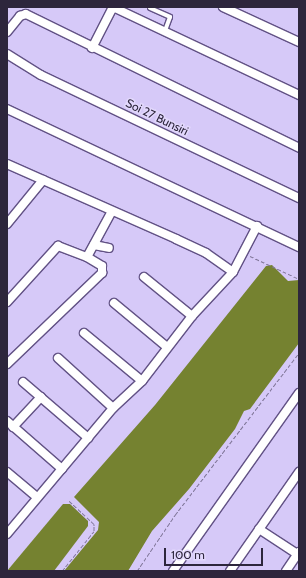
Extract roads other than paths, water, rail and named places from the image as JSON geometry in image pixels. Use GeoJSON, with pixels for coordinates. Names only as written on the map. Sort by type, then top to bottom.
{"type":"FeatureCollection","features":[{"type":"Feature","properties":{"kind":"street"},"geometry":{"type":"LineString","coordinates":[[223,7],[299,42]]}},
{"type":"Feature","properties":{"kind":"street"},"geometry":{"type":"LineString","coordinates":[[92,48],[113,8],[299,95]]}},
{"type":"Feature","properties":{"kind":"street"},"geometry":{"type":"LineString","coordinates":[[7,32],[20,16],[26,14],[92,48],[299,148]]}},
{"type":"Feature","properties":{"kind":"street","name":"Soi 27 Bunsiri"},"geometry":{"type":"LineString","coordinates":[[7,54],[41,75],[299,198]]}},
{"type":"Feature","properties":{"kind":"street"},"geometry":{"type":"LineString","coordinates":[[7,109],[299,247]]}},
{"type":"Feature","properties":{"kind":"street"},"geometry":{"type":"LineString","coordinates":[[7,164],[206,253],[233,272]]}},
{"type":"Feature","properties":{"kind":"street"},"geometry":{"type":"LineString","coordinates":[[7,224],[43,180]]}},
{"type":"Feature","properties":{"kind":"street"},"geometry":{"type":"LineString","coordinates":[[87,257],[112,211]]}},
{"type":"Feature","properties":{"kind":"street"},"geometry":{"type":"LineString","coordinates":[[8,529],[114,408],[142,381],[192,316],[233,272],[257,226]]}},
{"type":"Feature","properties":{"kind":"street"},"geometry":{"type":"LineString","coordinates":[[94,245],[109,248]]}},
{"type":"Feature","properties":{"kind":"street"},"geometry":{"type":"LineString","coordinates":[[7,302],[58,246],[87,257],[102,266],[102,273],[7,364]]}},
{"type":"Feature","properties":{"kind":"street"},"geometry":{"type":"LineString","coordinates":[[144,277],[192,316]]}},
{"type":"Feature","properties":{"kind":"street"},"geometry":{"type":"LineString","coordinates":[[114,303],[167,347]]}},
{"type":"Feature","properties":{"kind":"street"},"geometry":{"type":"LineString","coordinates":[[84,333],[142,381]]}},
{"type":"Feature","properties":{"kind":"street"},"geometry":{"type":"LineString","coordinates":[[58,358],[114,408]]}},
{"type":"Feature","properties":{"kind":"street"},"geometry":{"type":"LineString","coordinates":[[23,382],[88,438]]}},
{"type":"Feature","properties":{"kind":"street"},"geometry":{"type":"LineString","coordinates":[[173,571],[299,393]]}},
{"type":"Feature","properties":{"kind":"street"},"geometry":{"type":"LineString","coordinates":[[40,397],[10,424],[62,469]]}},
{"type":"Feature","properties":{"kind":"street"},"geometry":{"type":"LineString","coordinates":[[7,472],[37,497]]}},
{"type":"Feature","properties":{"kind":"street"},"geometry":{"type":"LineString","coordinates":[[230,571],[299,473]]}},
{"type":"Feature","properties":{"kind":"street"},"geometry":{"type":"LineString","coordinates":[[260,529],[298,553],[286,571]]}},
{"type":"Feature","properties":{"kind":"lane"},"geometry":{"type":"LineString","coordinates":[[150,8],[170,17],[165,31]]}}]}
